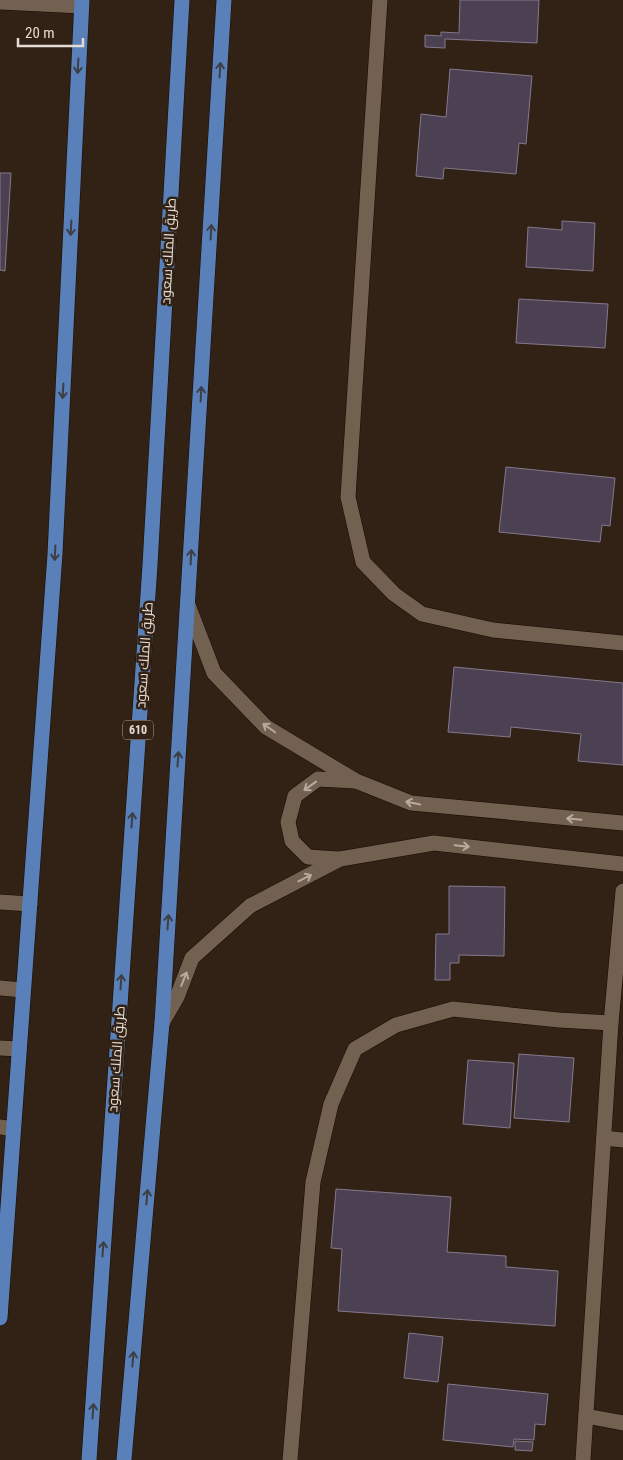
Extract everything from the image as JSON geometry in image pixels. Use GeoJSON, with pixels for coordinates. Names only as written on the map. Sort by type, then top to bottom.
{"type":"FeatureCollection","features":[{"type":"Feature","properties":{"kind":"main road","name":"طريق الملك سعود"},"geometry":{"type":"LineString","coordinates":[[89,1460],[150,565],[182,0]]}},
{"type":"Feature","properties":{"kind":"main road"},"geometry":{"type":"LineString","coordinates":[[124,1460],[162,1023],[224,0]]}},
{"type":"Feature","properties":{"kind":"main road"},"geometry":{"type":"LineString","coordinates":[[0,1318],[6,1128],[19,1049],[56,554],[81,3]]}},
{"type":"Feature","properties":{"kind":"street"},"geometry":{"type":"LineString","coordinates":[[380,0],[348,497],[363,562],[394,594],[422,614],[492,630],[623,643]]}},
{"type":"Feature","properties":{"kind":"street"},"geometry":{"type":"LineString","coordinates":[[0,2],[81,3]]}},
{"type":"Feature","properties":{"kind":"street"},"geometry":{"type":"LineString","coordinates":[[188,605],[214,673],[266,727],[356,781],[411,803],[623,823]]}},
{"type":"Feature","properties":{"kind":"street"},"geometry":{"type":"LineString","coordinates":[[356,781],[318,779],[295,796],[288,822],[292,841],[308,858],[340,860],[434,843],[623,864]]}},
{"type":"Feature","properties":{"kind":"street"},"geometry":{"type":"LineString","coordinates":[[162,1023],[177,997],[192,958],[250,906],[340,860]]}},
{"type":"Feature","properties":{"kind":"street"},"geometry":{"type":"LineString","coordinates":[[583,1460],[611,1023],[623,891]]}},
{"type":"Feature","properties":{"kind":"street"},"geometry":{"type":"LineString","coordinates":[[0,902],[30,904]]}},
{"type":"Feature","properties":{"kind":"street"},"geometry":{"type":"LineString","coordinates":[[0,988],[23,990]]}},
{"type":"Feature","properties":{"kind":"street"},"geometry":{"type":"LineString","coordinates":[[290,1460],[313,1182],[331,1104],[355,1049],[396,1026],[454,1009],[559,1020],[611,1023]]}},
{"type":"Feature","properties":{"kind":"street"},"geometry":{"type":"LineString","coordinates":[[0,1048],[19,1049]]}},
{"type":"Feature","properties":{"kind":"street"},"geometry":{"type":"LineString","coordinates":[[604,1138],[623,1140]]}},
{"type":"Feature","properties":{"kind":"street"},"geometry":{"type":"LineString","coordinates":[[586,1416],[623,1424]]}},
{"type":"Feature","properties":{"kind":"building"},"geometry":{"type":"Polygon","coordinates":[[[460,0],[539,0],[537,43],[445,39],[445,48],[425,47],[425,35],[441,36],[441,32],[459,33],[460,0]]]}},
{"type":"Feature","properties":{"kind":"building"},"geometry":{"type":"Polygon","coordinates":[[[450,69],[532,76],[526,144],[519,143],[516,174],[444,168],[443,179],[416,176],[421,114],[446,117],[450,69]]]}},
{"type":"Feature","properties":{"kind":"building"},"geometry":{"type":"Polygon","coordinates":[[[0,173],[11,173],[5,271],[0,270],[0,173]]]}},
{"type":"Feature","properties":{"kind":"building"},"geometry":{"type":"Polygon","coordinates":[[[562,221],[595,223],[593,271],[526,267],[528,227],[562,230],[562,221]]]}},
{"type":"Feature","properties":{"kind":"building"},"geometry":{"type":"Polygon","coordinates":[[[519,299],[608,304],[605,348],[516,343],[519,299]]]}},
{"type":"Feature","properties":{"kind":"building"},"geometry":{"type":"Polygon","coordinates":[[[506,467],[615,478],[610,526],[602,525],[600,542],[499,532],[506,467]]]}},
{"type":"Feature","properties":{"kind":"building"},"geometry":{"type":"Polygon","coordinates":[[[454,667],[623,683],[623,765],[578,761],[581,734],[511,727],[510,737],[448,732],[454,667]]]}},
{"type":"Feature","properties":{"kind":"building"},"geometry":{"type":"Polygon","coordinates":[[[449,886],[505,887],[504,956],[459,955],[459,963],[450,963],[450,980],[435,980],[436,934],[449,934],[449,886]]]}},
{"type":"Feature","properties":{"kind":"building"},"geometry":{"type":"Polygon","coordinates":[[[519,1054],[574,1058],[569,1122],[514,1118],[519,1054]]]}},
{"type":"Feature","properties":{"kind":"building"},"geometry":{"type":"Polygon","coordinates":[[[468,1060],[514,1063],[510,1128],[463,1124],[468,1060]]]}},
{"type":"Feature","properties":{"kind":"building"},"geometry":{"type":"Polygon","coordinates":[[[336,1189],[451,1197],[447,1252],[506,1256],[506,1267],[558,1271],[555,1326],[338,1311],[342,1249],[331,1248],[336,1189]]]}},
{"type":"Feature","properties":{"kind":"building"},"geometry":{"type":"Polygon","coordinates":[[[409,1333],[443,1337],[438,1382],[404,1378],[409,1333]]]}},
{"type":"Feature","properties":{"kind":"building"},"geometry":{"type":"Polygon","coordinates":[[[448,1384],[548,1394],[545,1425],[535,1424],[534,1440],[514,1439],[513,1447],[443,1440],[448,1384]]]}},
{"type":"Feature","properties":{"kind":"building"},"geometry":{"type":"Polygon","coordinates":[[[515,1441],[533,1442],[532,1451],[515,1450],[515,1441]]]}}]}
